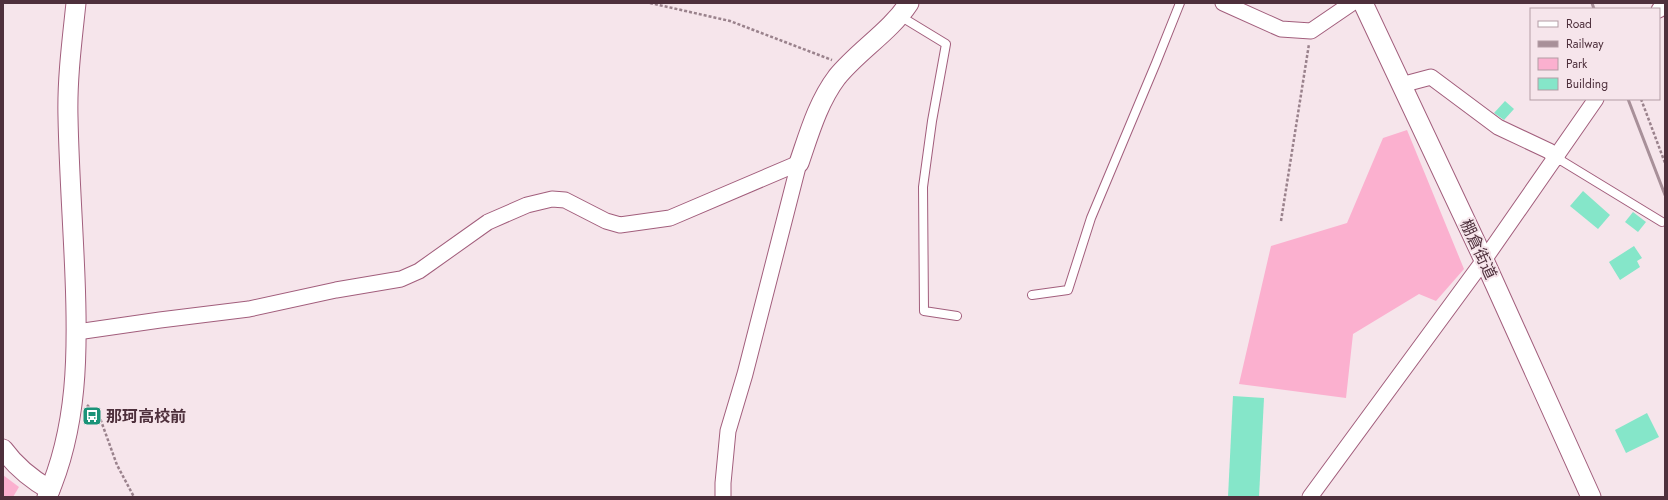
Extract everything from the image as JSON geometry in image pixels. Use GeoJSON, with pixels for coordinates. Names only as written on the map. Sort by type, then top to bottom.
{"type":"FeatureCollection","features":[{"type":"Feature","properties":{"kind":"street"},"geometry":{"type":"LineString","coordinates":[[3,450],[12,462],[49,493],[62,453],[74,393],[76,370],[77,332],[68,116],[70,66],[76,3]]}},
{"type":"Feature","properties":{"kind":"street"},"geometry":{"type":"LineString","coordinates":[[1223,3],[1282,29],[1311,31],[1352,3]]}},
{"type":"Feature","properties":{"kind":"street","name":"棚倉街道"},"geometry":{"type":"LineString","coordinates":[[1363,3],[1484,260],[1591,497]]}},
{"type":"Feature","properties":{"kind":"street"},"geometry":{"type":"LineString","coordinates":[[723,497],[728,431],[747,366],[799,163],[817,111],[837,78],[905,10]]}},
{"type":"Feature","properties":{"kind":"street"},"geometry":{"type":"LineString","coordinates":[[1401,84],[1431,78],[1498,127],[1549,151],[1557,158]]}},
{"type":"Feature","properties":{"kind":"street"},"geometry":{"type":"LineString","coordinates":[[1310,497],[1484,260],[1557,158],[1595,100]]}},
{"type":"Feature","properties":{"kind":"street"},"geometry":{"type":"LineString","coordinates":[[77,332],[249,309],[336,290],[401,279],[419,271],[488,222],[527,205],[552,199],[565,200],[606,221],[620,225],[670,218],[799,163]]}},
{"type":"Feature","properties":{"kind":"lane"},"geometry":{"type":"LineString","coordinates":[[1032,295],[1068,290],[1091,218],[1180,3]]}},
{"type":"Feature","properties":{"kind":"lane"},"geometry":{"type":"LineString","coordinates":[[905,10],[946,44],[932,121],[923,187],[924,311],[957,316]]}},
{"type":"Feature","properties":{"kind":"lane"},"geometry":{"type":"LineString","coordinates":[[1557,158],[1662,222]]}},
{"type":"Feature","properties":{"kind":"path"},"geometry":{"type":"LineString","coordinates":[[650,3],[730,21],[848,66]]}},
{"type":"Feature","properties":{"kind":"path"},"geometry":{"type":"LineString","coordinates":[[1281,221],[1311,31]]}},
{"type":"Feature","properties":{"kind":"path"},"geometry":{"type":"LineString","coordinates":[[1641,100],[1665,163]]}},
{"type":"Feature","properties":{"kind":"path"},"geometry":{"type":"LineString","coordinates":[[74,393],[100,418],[117,465],[134,497]]}},
{"type":"Feature","properties":{"kind":"green space"},"geometry":{"type":"Polygon","coordinates":[[[1407,130],[1464,269],[1436,301],[1419,294],[1353,334],[1346,398],[1239,384],[1271,246],[1347,223],[1383,138],[1407,130]]]}},
{"type":"Feature","properties":{"kind":"green space"},"geometry":{"type":"Polygon","coordinates":[[[3,475],[19,487],[13,497],[3,497],[3,475]]]}},
{"type":"Feature","properties":{"kind":"building"},"geometry":{"type":"Polygon","coordinates":[[[1505,101],[1514,109],[1504,120],[1494,113],[1505,101]]]}},
{"type":"Feature","properties":{"kind":"building"},"geometry":{"type":"Polygon","coordinates":[[[1583,191],[1610,215],[1598,229],[1570,206],[1583,191]]]}},
{"type":"Feature","properties":{"kind":"building"},"geometry":{"type":"Polygon","coordinates":[[[1633,212],[1646,222],[1638,232],[1625,222],[1633,212]]]}},
{"type":"Feature","properties":{"kind":"building"},"geometry":{"type":"Polygon","coordinates":[[[1634,246],[1642,258],[1637,261],[1640,267],[1620,280],[1609,262],[1634,246]]]}},
{"type":"Feature","properties":{"kind":"building"},"geometry":{"type":"Polygon","coordinates":[[[1233,396],[1264,398],[1259,497],[1228,497],[1233,396]]]}},
{"type":"Feature","properties":{"kind":"building"},"geometry":{"type":"Polygon","coordinates":[[[1647,413],[1659,437],[1626,453],[1615,430],[1647,413]]]}},
{"type":"Feature","properties":{"kind":"railway"},"geometry":{"type":"LineString","coordinates":[[1592,3],[1594,8]]}},
{"type":"Feature","properties":{"kind":"railway"},"geometry":{"type":"LineString","coordinates":[[1628,100],[1665,195]]}},
{"type":"Feature","properties":{"kind":"place","name":"那珂高校前"},"geometry":{"type":"Point","coordinates":[92,416]}}]}
